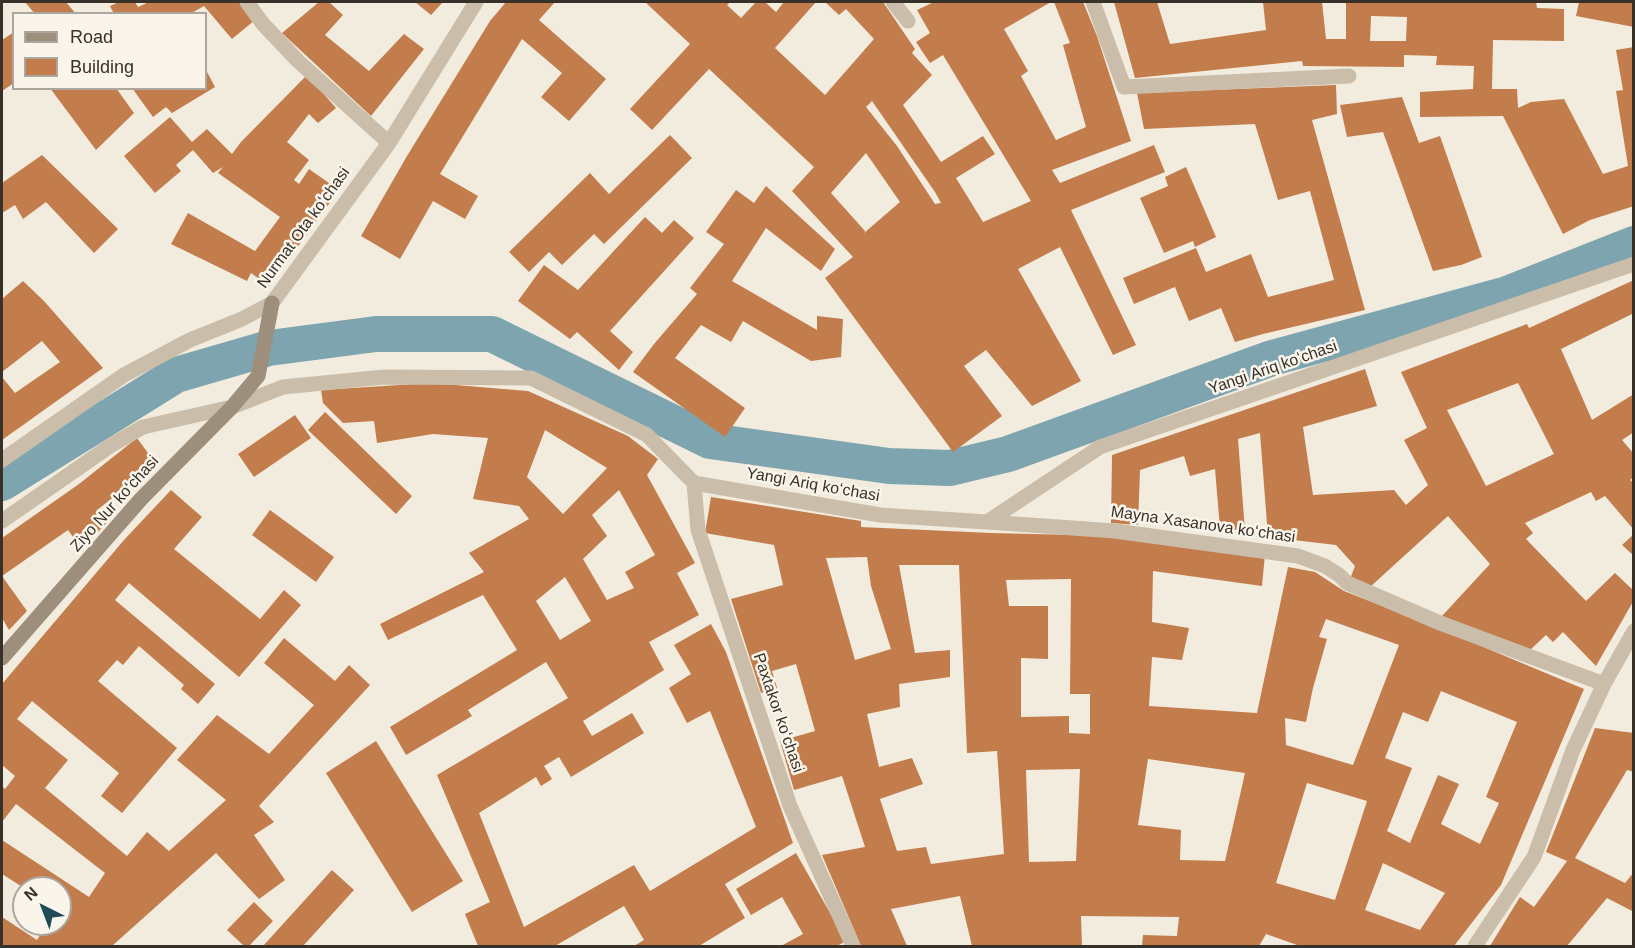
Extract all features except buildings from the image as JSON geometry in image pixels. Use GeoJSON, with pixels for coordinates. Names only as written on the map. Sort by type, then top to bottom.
{"type":"FeatureCollection","features":[{"type":"Feature","properties":{"kind":"street"},"geometry":{"type":"LineString","coordinates":[[247,2],[263,24],[298,62],[389,142]]}},
{"type":"Feature","properties":{"kind":"street","name":"Nurmat Ota koʻchasi"},"geometry":{"type":"LineString","coordinates":[[2,460],[124,375],[190,340],[242,319],[272,303],[389,142],[476,2]]}},
{"type":"Feature","properties":{"kind":"street"},"geometry":{"type":"LineString","coordinates":[[893,2],[908,21]]}},
{"type":"Feature","properties":{"kind":"street"},"geometry":{"type":"LineString","coordinates":[[1093,2],[1124,87],[1349,76]]}},
{"type":"Feature","properties":{"kind":"street","name":"Yangi Ariq koʻchasi"},"geometry":{"type":"LineString","coordinates":[[694,483],[880,514],[987,522],[1100,447],[1634,264]]}},
{"type":"Feature","properties":{"kind":"street","name":"Ziyo Nur koʻchasi"},"geometry":{"type":"LineString","coordinates":[[2,658],[141,499],[232,407],[258,376],[272,303]]}},
{"type":"Feature","properties":{"kind":"street"},"geometry":{"type":"LineString","coordinates":[[2,521],[110,446],[143,427],[232,407],[283,387],[384,377],[531,378],[647,435],[694,483]]}},
{"type":"Feature","properties":{"kind":"street","name":"Paxtakor koʻchasi"},"geometry":{"type":"LineString","coordinates":[[694,483],[698,530],[790,806],[853,946]]}},
{"type":"Feature","properties":{"kind":"street","name":"Mayna Xasanova koʻchasi"},"geometry":{"type":"LineString","coordinates":[[987,522],[1115,531],[1298,556],[1326,566],[1347,583],[1440,623],[1604,684]]}},
{"type":"Feature","properties":{"kind":"street"},"geometry":{"type":"LineString","coordinates":[[1475,946],[1534,857],[1573,750],[1604,684],[1634,631]]}},
{"type":"Feature","properties":{"kind":"waterway"},"geometry":{"type":"LineString","coordinates":[[2,483],[176,375],[269,348],[376,334],[492,334],[710,441],[889,466],[950,468],[1008,454],[1272,358],[1507,294],[1634,244]]}}]}
